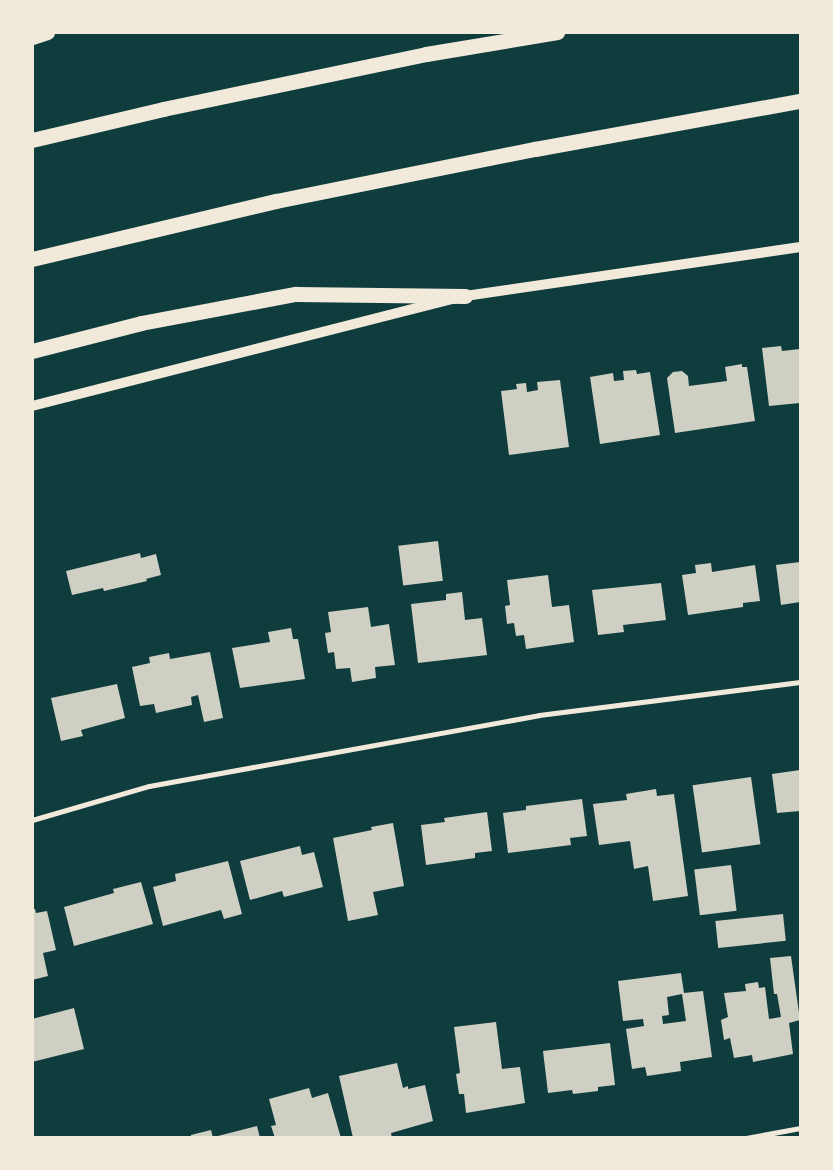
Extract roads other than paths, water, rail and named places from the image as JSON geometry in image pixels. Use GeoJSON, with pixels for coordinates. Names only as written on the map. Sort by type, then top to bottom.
{"type":"FeatureCollection","features":[{"type":"Feature","properties":{"kind":"highway"},"geometry":{"type":"LineString","coordinates":[[32,37],[47,32]]}},
{"type":"Feature","properties":{"kind":"highway"},"geometry":{"type":"LineString","coordinates":[[32,140],[162,109],[406,58],[557,32]]}},
{"type":"Feature","properties":{"kind":"highway"},"geometry":{"type":"LineString","coordinates":[[32,260],[276,201],[535,149],[800,101]]}},
{"type":"Feature","properties":{"kind":"highway"},"geometry":{"type":"LineString","coordinates":[[32,351],[141,323],[295,294],[465,296]]}},
{"type":"Feature","properties":{"kind":"main road"},"geometry":{"type":"LineString","coordinates":[[32,406],[465,296],[800,247]]}},
{"type":"Feature","properties":{"kind":"street"},"geometry":{"type":"LineString","coordinates":[[32,820],[150,786],[520,719],[800,682]]}},
{"type":"Feature","properties":{"kind":"street"},"geometry":{"type":"LineString","coordinates":[[746,1138],[800,1128]]}}]}
